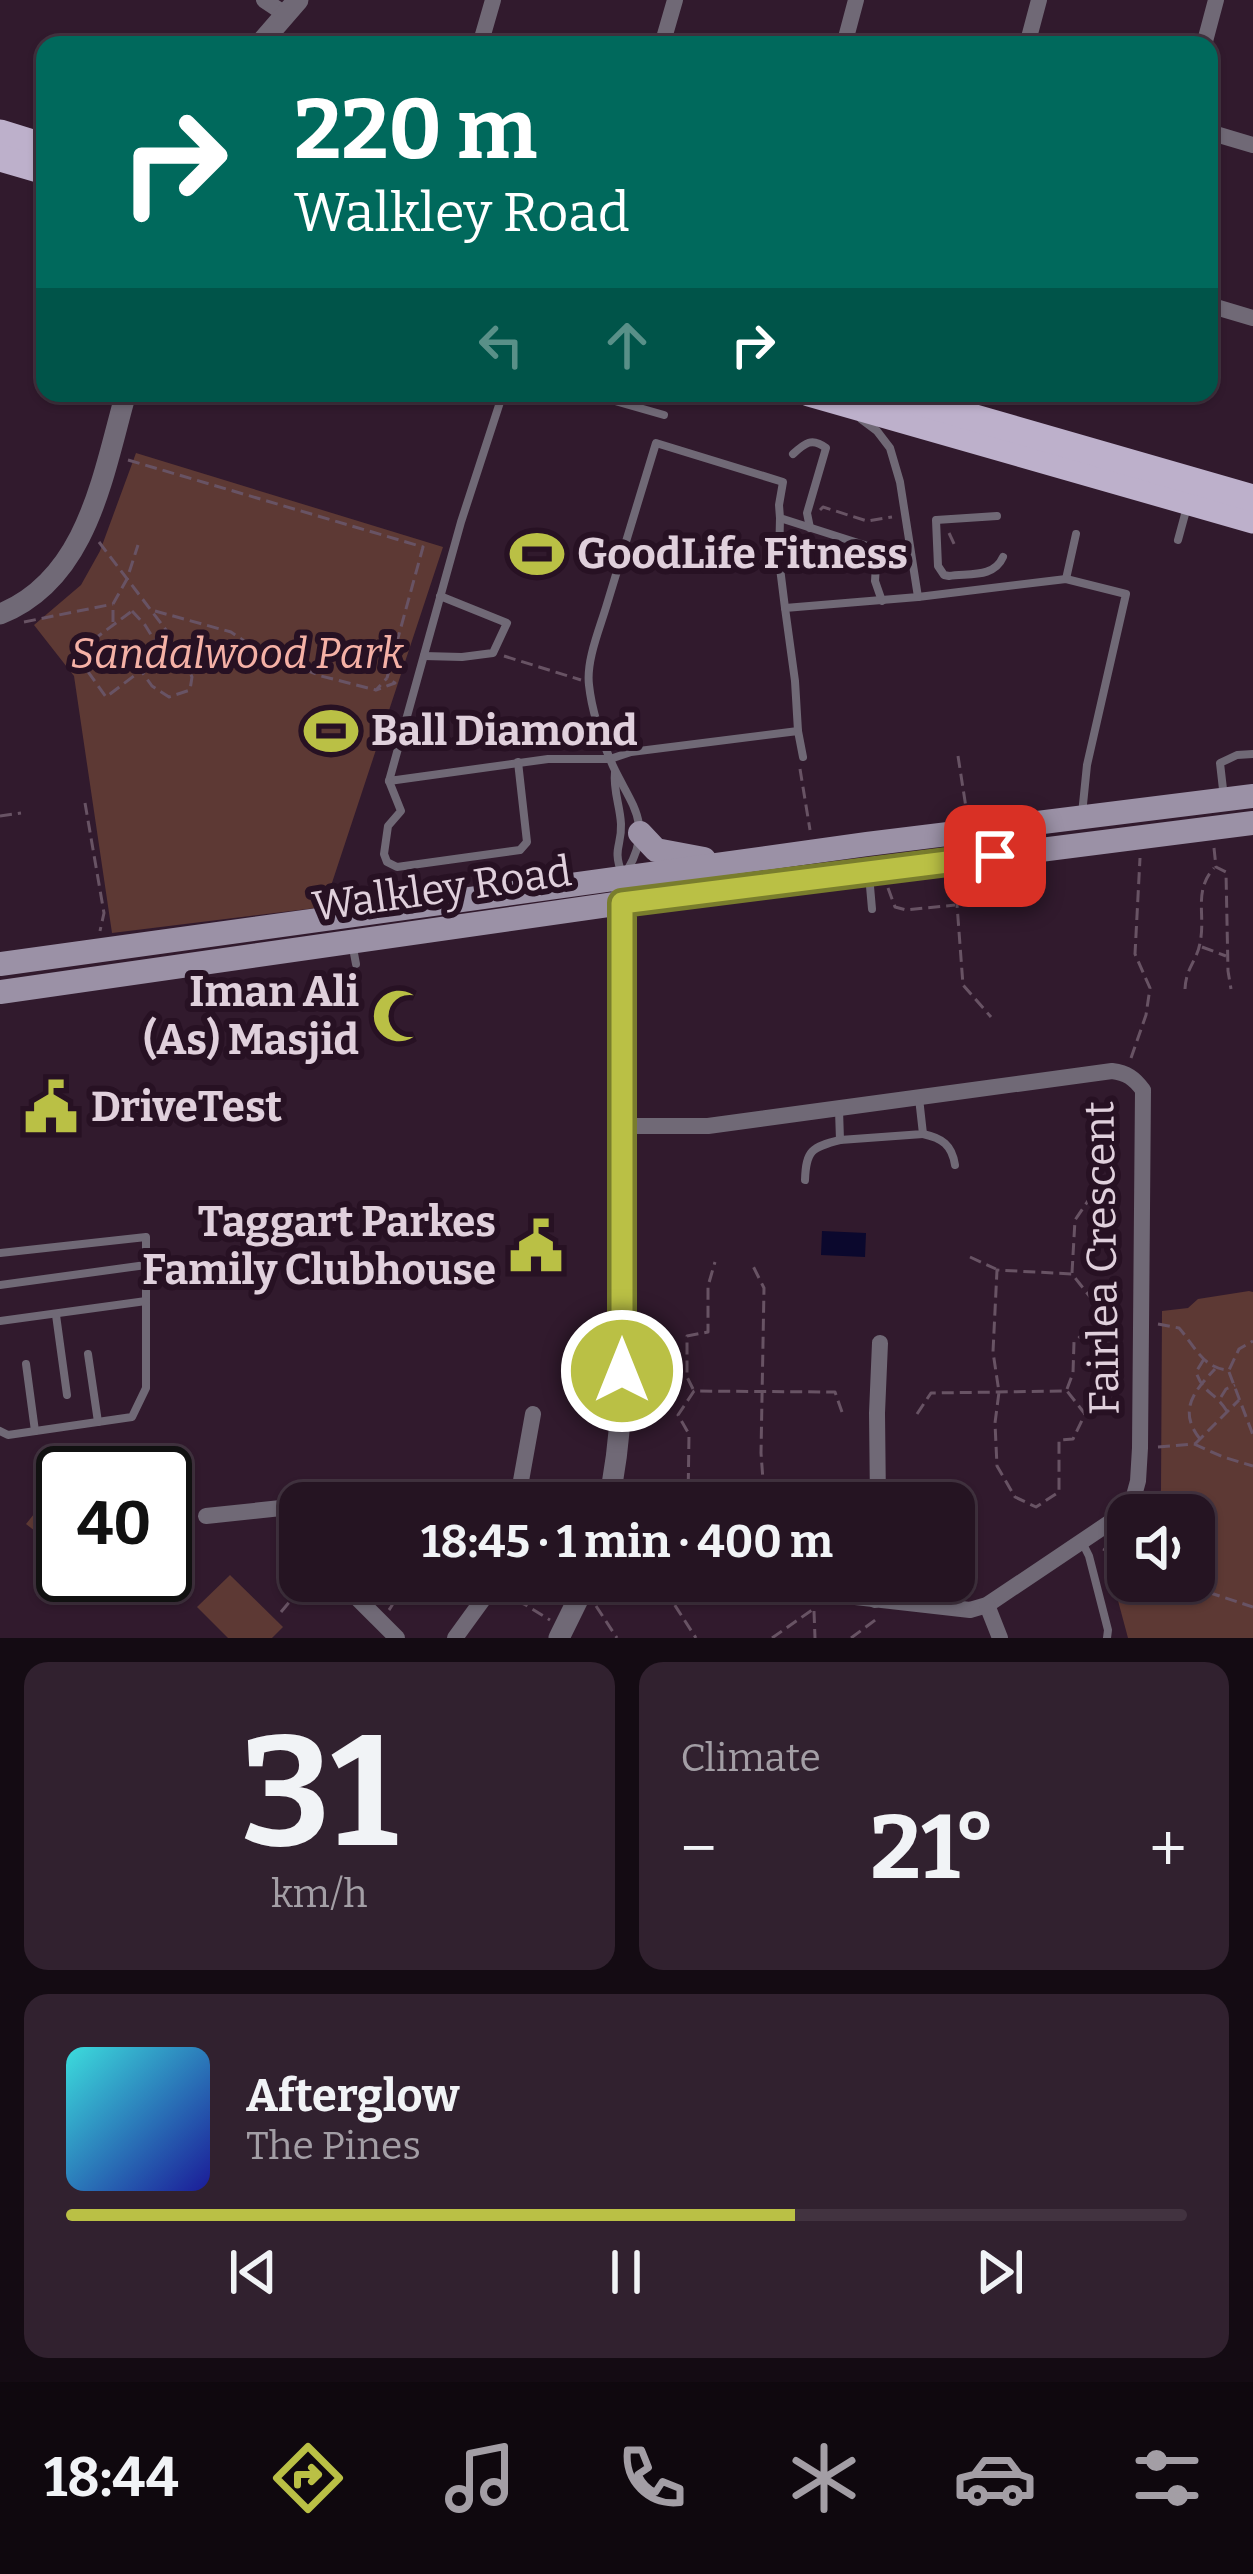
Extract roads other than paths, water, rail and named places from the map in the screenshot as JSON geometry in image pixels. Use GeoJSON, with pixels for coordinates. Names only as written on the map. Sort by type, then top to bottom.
{"type":"FeatureCollection","features":[{"type":"Feature","properties":{"kind":"main road"},"geometry":{"type":"LineString","coordinates":[[0,133],[36,144]]}},
{"type":"Feature","properties":{"kind":"main road"},"geometry":{"type":"LineString","coordinates":[[0,158],[36,168]]}},
{"type":"Feature","properties":{"kind":"main road"},"geometry":{"type":"LineString","coordinates":[[838,402],[920,407],[1191,491],[1253,520]]}},
{"type":"Feature","properties":{"kind":"main road"},"geometry":{"type":"LineString","coordinates":[[1191,491],[1253,498]]}},
{"type":"Feature","properties":{"kind":"main road","name":"Walkley Road"},"geometry":{"type":"LineString","coordinates":[[0,992],[354,952],[742,861],[1253,796]]}},
{"type":"Feature","properties":{"kind":"main road","name":"Walkley Road"},"geometry":{"type":"LineString","coordinates":[[0,964],[622,890],[878,879],[1080,845],[1220,833],[1253,823]]}},
{"type":"Feature","properties":{"kind":"main road"},"geometry":{"type":"LineString","coordinates":[[640,832],[656,850],[670,854],[742,861]]}},
{"type":"Feature","properties":{"kind":"street"},"geometry":{"type":"LineString","coordinates":[[264,0],[292,7],[267,36]]}},
{"type":"Feature","properties":{"kind":"street"},"geometry":{"type":"LineString","coordinates":[[483,36],[493,0]]}},
{"type":"Feature","properties":{"kind":"street"},"geometry":{"type":"LineString","coordinates":[[665,36],[675,0]]}},
{"type":"Feature","properties":{"kind":"street"},"geometry":{"type":"LineString","coordinates":[[846,36],[856,0]]}},
{"type":"Feature","properties":{"kind":"street"},"geometry":{"type":"LineString","coordinates":[[1029,36],[1039,0]]}},
{"type":"Feature","properties":{"kind":"street"},"geometry":{"type":"LineString","coordinates":[[1206,36],[1216,0]]}},
{"type":"Feature","properties":{"kind":"street"},"geometry":{"type":"LineString","coordinates":[[1218,135],[1253,146]]}},
{"type":"Feature","properties":{"kind":"street"},"geometry":{"type":"LineString","coordinates":[[1218,308],[1253,318]]}},
{"type":"Feature","properties":{"kind":"street"},"geometry":{"type":"LineString","coordinates":[[0,614],[42,589],[63,567],[82,533],[124,402]]}},
{"type":"Feature","properties":{"kind":"street"},"geometry":{"type":"LineString","coordinates":[[613,1482],[622,1415],[622,890]]}},
{"type":"Feature","properties":{"kind":"street","name":"Fairlea Crescent"},"geometry":{"type":"LineString","coordinates":[[621,1126],[708,1126],[1100,1072],[1126,1073],[1136,1079],[1143,1090],[1144,1110],[1138,1481],[1132,1503],[987,1605]]}},
{"type":"Feature","properties":{"kind":"street"},"geometry":{"type":"LineString","coordinates":[[878,1482],[880,1343]]}},
{"type":"Feature","properties":{"kind":"street"},"geometry":{"type":"LineString","coordinates":[[522,1482],[533,1414]]}},
{"type":"Feature","properties":{"kind":"street"},"geometry":{"type":"LineString","coordinates":[[206,1516],[279,1509]]}},
{"type":"Feature","properties":{"kind":"street"},"geometry":{"type":"LineString","coordinates":[[360,1602],[397,1638]]}},
{"type":"Feature","properties":{"kind":"street"},"geometry":{"type":"LineString","coordinates":[[455,1638],[480,1602]]}},
{"type":"Feature","properties":{"kind":"street"},"geometry":{"type":"LineString","coordinates":[[555,1630],[573,1602]]}},
{"type":"Feature","properties":{"kind":"street"},"geometry":{"type":"LineString","coordinates":[[896,1602],[970,1610],[987,1605],[1000,1638]]}},
{"type":"Feature","properties":{"kind":"lane"},"geometry":{"type":"LineString","coordinates":[[500,402],[389,781],[401,811],[388,826],[387,862],[397,867],[520,850],[527,842],[518,763]]}},
{"type":"Feature","properties":{"kind":"lane"},"geometry":{"type":"LineString","coordinates":[[618,402],[664,415]]}},
{"type":"Feature","properties":{"kind":"lane"},"geometry":{"type":"LineString","coordinates":[[838,402],[885,439],[900,482],[918,597]]}},
{"type":"Feature","properties":{"kind":"lane"},"geometry":{"type":"LineString","coordinates":[[793,454],[806,442],[817,441],[826,448],[807,513],[810,528]]}},
{"type":"Feature","properties":{"kind":"lane"},"geometry":{"type":"LineString","coordinates":[[622,890],[640,832],[638,812],[610,759],[588,682],[656,443],[783,482],[779,560],[796,681],[801,763]]}},
{"type":"Feature","properties":{"kind":"lane"},"geometry":{"type":"LineString","coordinates":[[1178,540],[1191,491]]}},
{"type":"Feature","properties":{"kind":"lane"},"geometry":{"type":"LineString","coordinates":[[997,516],[936,520],[938,566],[944,575],[991,572],[1003,556]]}},
{"type":"Feature","properties":{"kind":"lane"},"geometry":{"type":"LineString","coordinates":[[780,518],[878,549],[875,581],[882,601]]}},
{"type":"Feature","properties":{"kind":"lane"},"geometry":{"type":"LineString","coordinates":[[1066,579],[1076,534]]}},
{"type":"Feature","properties":{"kind":"lane"},"geometry":{"type":"LineString","coordinates":[[785,608],[1066,579],[1126,594],[1087,765],[1080,845]]}},
{"type":"Feature","properties":{"kind":"lane"},"geometry":{"type":"LineString","coordinates":[[424,656],[494,652],[507,623],[440,596]]}},
{"type":"Feature","properties":{"kind":"lane"},"geometry":{"type":"LineString","coordinates":[[389,781],[518,763],[610,759],[631,752],[798,731]]}},
{"type":"Feature","properties":{"kind":"lane"},"geometry":{"type":"LineString","coordinates":[[1220,833],[1225,800],[1220,763],[1237,754],[1253,754]]}},
{"type":"Feature","properties":{"kind":"lane"},"geometry":{"type":"LineString","coordinates":[[615,771],[613,788],[622,827],[615,856],[622,890]]}},
{"type":"Feature","properties":{"kind":"lane"},"geometry":{"type":"LineString","coordinates":[[867,844],[878,879],[872,909]]}},
{"type":"Feature","properties":{"kind":"lane"},"geometry":{"type":"LineString","coordinates":[[919,1098],[923,1135]]}},
{"type":"Feature","properties":{"kind":"lane"},"geometry":{"type":"LineString","coordinates":[[838,1108],[840,1140]]}},
{"type":"Feature","properties":{"kind":"lane"},"geometry":{"type":"LineString","coordinates":[[806,1180],[806,1160],[812,1150],[840,1140],[938,1137],[948,1144],[955,1165]]}},
{"type":"Feature","properties":{"kind":"lane"},"geometry":{"type":"LineString","coordinates":[[0,1253],[146,1237],[146,1388],[132,1417],[8,1435],[0,1431]]}},
{"type":"Feature","properties":{"kind":"lane"},"geometry":{"type":"LineString","coordinates":[[0,1285],[146,1265]]}},
{"type":"Feature","properties":{"kind":"lane"},"geometry":{"type":"LineString","coordinates":[[0,1321],[146,1301]]}},
{"type":"Feature","properties":{"kind":"lane"},"geometry":{"type":"LineString","coordinates":[[56,1315],[67,1395]]}},
{"type":"Feature","properties":{"kind":"lane"},"geometry":{"type":"LineString","coordinates":[[88,1354],[98,1421]]}},
{"type":"Feature","properties":{"kind":"lane"},"geometry":{"type":"LineString","coordinates":[[26,1364],[35,1431]]}},
{"type":"Feature","properties":{"kind":"lane"},"geometry":{"type":"LineString","coordinates":[[1081,1540],[1089,1556],[1107,1638]]}},
{"type":"Feature","properties":{"kind":"place","name":"GoodLife Fitness"},"geometry":{"type":"Point","coordinates":[537,554]}},
{"type":"Feature","properties":{"kind":"place","name":"Ball Diamond"},"geometry":{"type":"Point","coordinates":[331,731]}},
{"type":"Feature","properties":{"kind":"place","name":"Iman Ali (As) Masjid"},"geometry":{"type":"Point","coordinates":[399,1016]}},
{"type":"Feature","properties":{"kind":"place","name":"DriveTest"},"geometry":{"type":"Point","coordinates":[51,1107]}},
{"type":"Feature","properties":{"kind":"place","name":"Taggart Parkes Family Clubhouse"},"geometry":{"type":"Point","coordinates":[536,1246]}},
{"type":"Feature","properties":{"kind":"park label","name":"Sandalwood Park"},"geometry":{"type":"Point","coordinates":[237,654]}}]}
